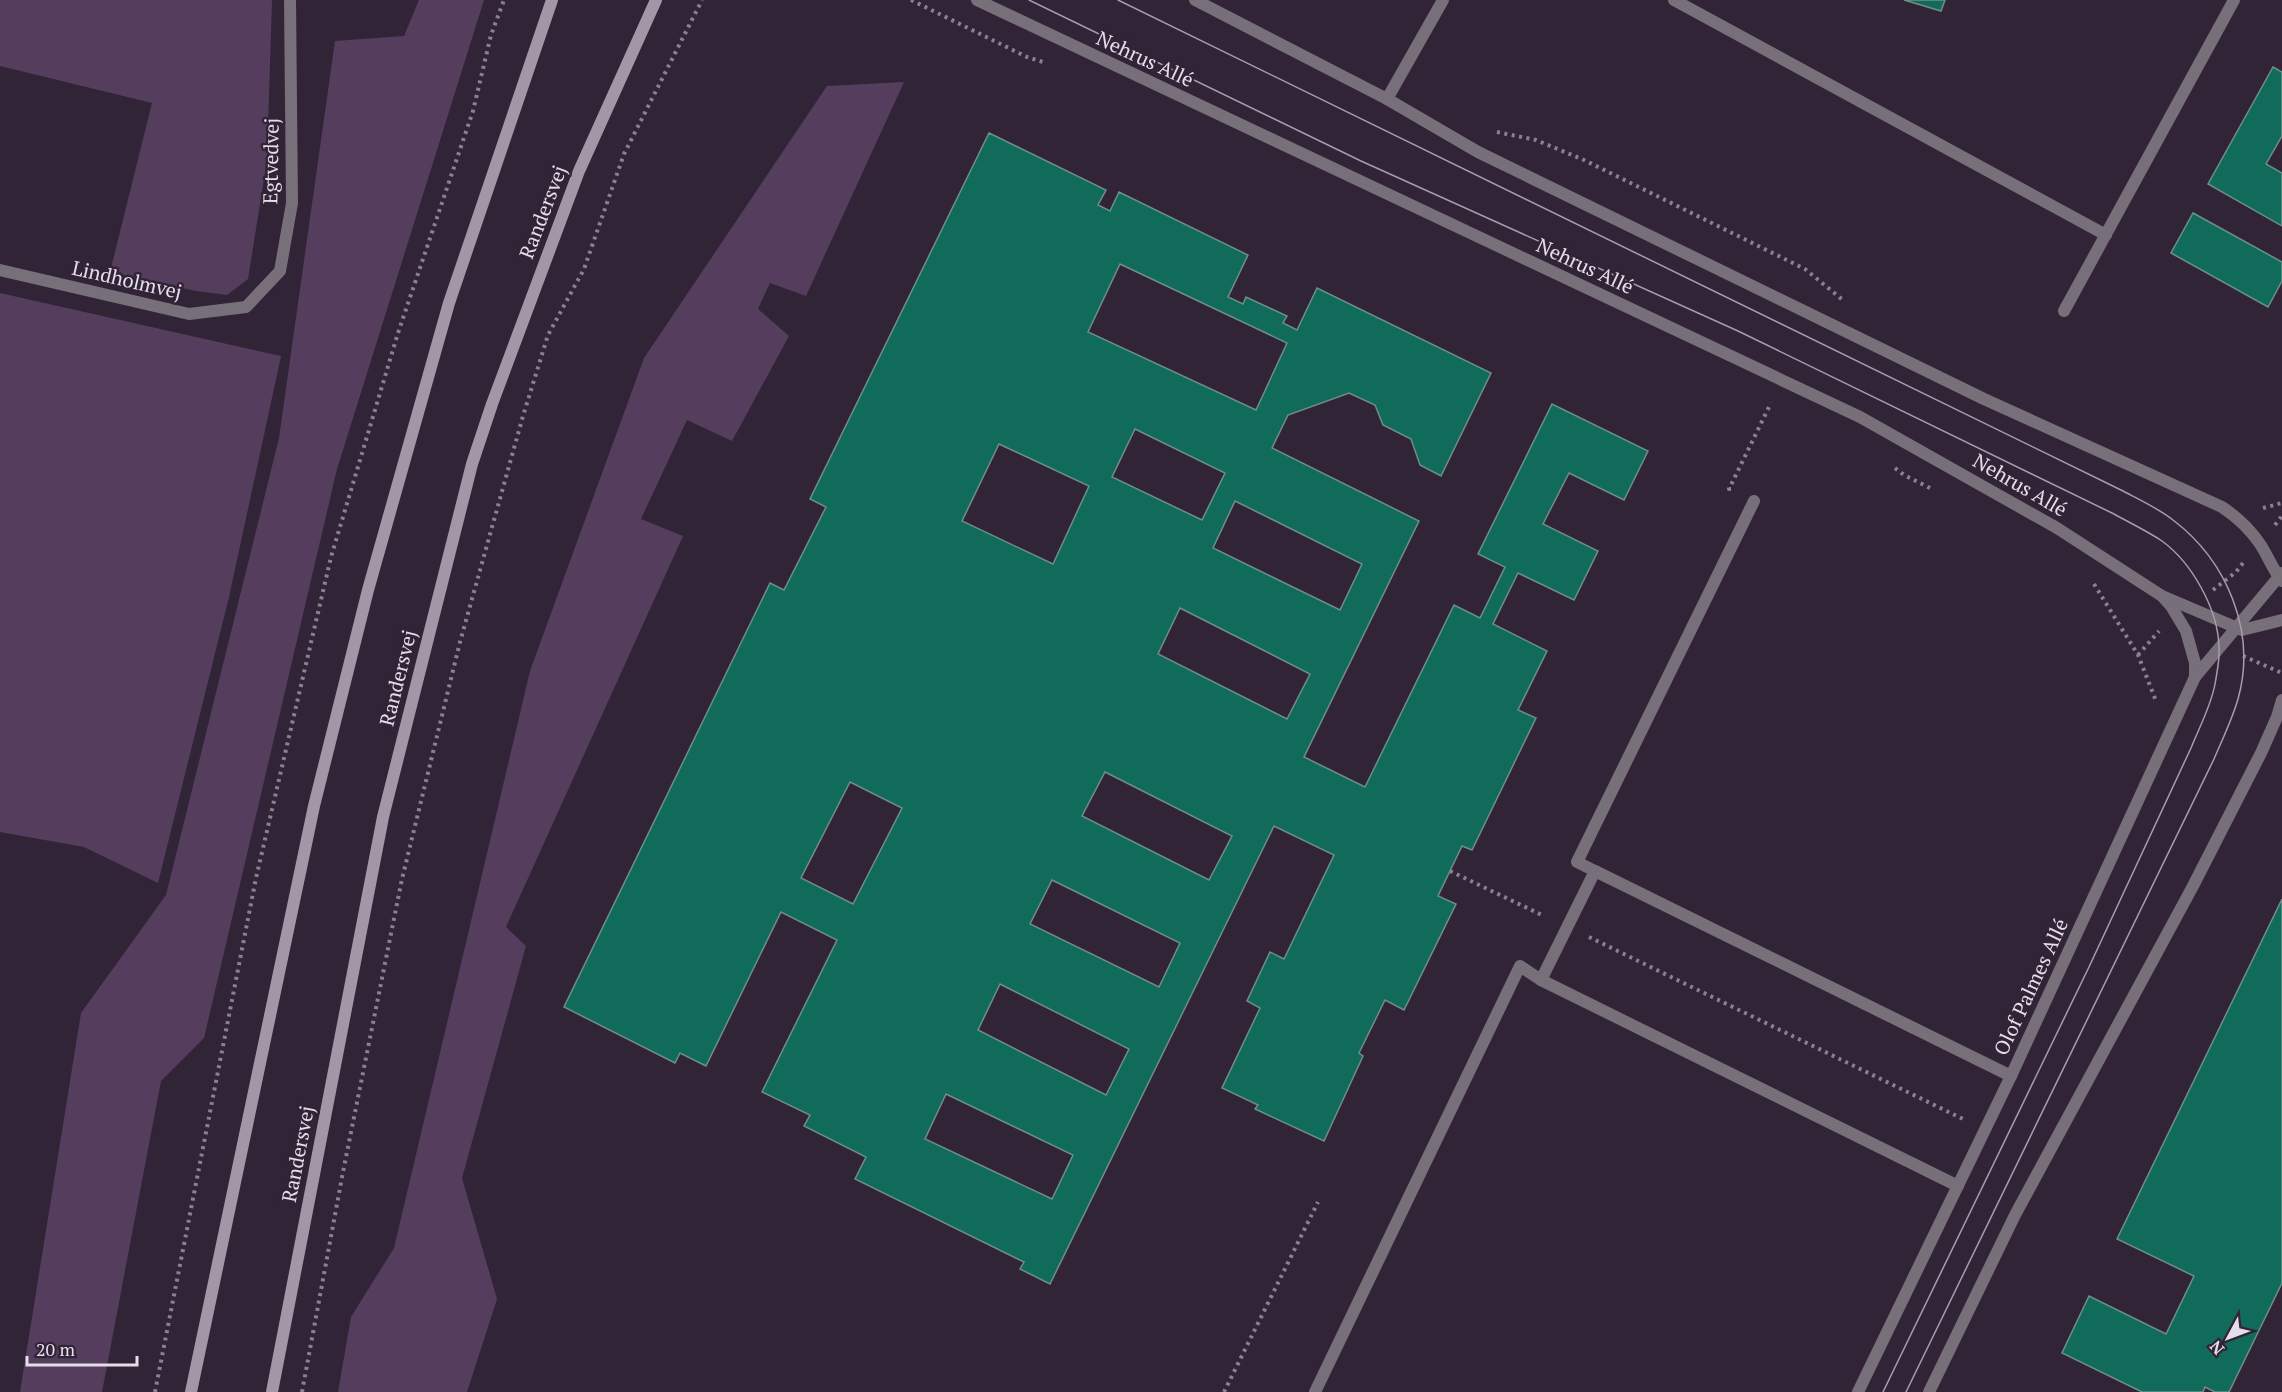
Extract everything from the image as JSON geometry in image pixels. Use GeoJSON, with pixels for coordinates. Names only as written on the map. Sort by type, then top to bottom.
{"type":"FeatureCollection","features":[{"type":"Feature","properties":{"kind":"main road"},"geometry":{"type":"LineString","coordinates":[[191,1392],[314,806],[368,590],[450,303],[552,0]]}},
{"type":"Feature","properties":{"kind":"main road","name":"Randersvej"},"geometry":{"type":"LineString","coordinates":[[272,1392],[383,817],[472,464],[579,171],[656,0]]}},
{"type":"Feature","properties":{"kind":"street","name":"Egtvedvej"},"geometry":{"type":"LineString","coordinates":[[246,307],[280,271],[292,202],[290,0]]}},
{"type":"Feature","properties":{"kind":"street","name":"Nehrus Allé"},"geometry":{"type":"LineString","coordinates":[[977,0],[1860,417],[2057,528],[2162,596]]}},
{"type":"Feature","properties":{"kind":"street"},"geometry":{"type":"LineString","coordinates":[[1195,0],[1387,99],[1478,152],[1964,389],[2222,507],[2236,517],[2254,536],[2281,577]]}},
{"type":"Feature","properties":{"kind":"street"},"geometry":{"type":"LineString","coordinates":[[1387,99],[1443,0]]}},
{"type":"Feature","properties":{"kind":"street"},"geometry":{"type":"LineString","coordinates":[[1674,0],[2106,235]]}},
{"type":"Feature","properties":{"kind":"street"},"geometry":{"type":"LineString","coordinates":[[2064,311],[2234,0]]}},
{"type":"Feature","properties":{"kind":"street","name":"Lindholmvej"},"geometry":{"type":"LineString","coordinates":[[0,270],[189,314],[246,307]]}},
{"type":"Feature","properties":{"kind":"street"},"geometry":{"type":"LineString","coordinates":[[1754,501],[1577,862],[2011,1076]]}},
{"type":"Feature","properties":{"kind":"street","name":"Olof Palmes Allé"},"geometry":{"type":"LineString","coordinates":[[1858,1392],[2011,1076],[2196,677],[2235,627],[2281,577]]}},
{"type":"Feature","properties":{"kind":"street"},"geometry":{"type":"LineString","coordinates":[[2162,596],[2242,630],[2282,620]]}},
{"type":"Feature","properties":{"kind":"street"},"geometry":{"type":"LineString","coordinates":[[2162,596],[2186,631],[2195,663],[2196,677]]}},
{"type":"Feature","properties":{"kind":"street"},"geometry":{"type":"LineString","coordinates":[[1929,1392],[2015,1215],[2193,886],[2260,753],[2277,717],[2282,700]]}},
{"type":"Feature","properties":{"kind":"street"},"geometry":{"type":"LineString","coordinates":[[1541,980],[1595,870]]}},
{"type":"Feature","properties":{"kind":"street"},"geometry":{"type":"LineString","coordinates":[[1315,1392],[1520,966],[1541,980],[1958,1186]]}},
{"type":"Feature","properties":{"kind":"path"},"geometry":{"type":"LineString","coordinates":[[155,1392],[256,878],[331,557],[399,333],[473,111],[491,35],[504,0]]}},
{"type":"Feature","properties":{"kind":"path"},"geometry":{"type":"LineString","coordinates":[[302,1392],[343,1172],[402,879],[460,642],[523,416],[548,335],[584,269],[624,154],[702,0]]}},
{"type":"Feature","properties":{"kind":"path"},"geometry":{"type":"LineString","coordinates":[[1489,130],[1536,140],[1584,160],[1805,269],[1850,307]]}},
{"type":"Feature","properties":{"kind":"path"},"geometry":{"type":"LineString","coordinates":[[1754,501],[1729,489],[1782,381]]}},
{"type":"Feature","properties":{"kind":"path"},"geometry":{"type":"LineString","coordinates":[[2090,578],[2138,655],[2151,684],[2157,705]]}},
{"type":"Feature","properties":{"kind":"path"},"geometry":{"type":"LineString","coordinates":[[1450,871],[1963,1120]]}},
{"type":"Feature","properties":{"kind":"path"},"geometry":{"type":"LineString","coordinates":[[1224,1392],[1318,1202]]}},
{"type":"Feature","properties":{"kind":"shaded area"},"geometry":{"type":"Polygon","coordinates":[[[0,0],[272,0],[267,160],[248,279],[227,295],[196,291],[110,272],[152,103],[0,66],[0,0]]]}},
{"type":"Feature","properties":{"kind":"shaded area"},"geometry":{"type":"Polygon","coordinates":[[[419,0],[484,0],[337,469],[204,1038],[161,1081],[102,1392],[20,1392],[81,1013],[166,895],[279,438],[335,41],[404,36],[419,0]]]}},
{"type":"Feature","properties":{"kind":"shaded area"},"geometry":{"type":"Polygon","coordinates":[[[904,82],[806,296],[770,283],[758,309],[789,336],[732,441],[687,420],[641,519],[683,536],[506,927],[526,946],[462,1178],[497,1299],[467,1392],[338,1392],[351,1317],[394,1248],[530,671],[644,358],[827,86],[904,82]]]}},
{"type":"Feature","properties":{"kind":"shaded area"},"geometry":{"type":"Polygon","coordinates":[[[0,293],[281,356],[229,597],[158,883],[84,847],[0,832],[0,293]]]}},
{"type":"Feature","properties":{"kind":"building"},"geometry":{"type":"Polygon","coordinates":[[[1904,0],[1945,0],[1941,11],[1904,0]]]}},
{"type":"Feature","properties":{"kind":"building"},"geometry":{"type":"Polygon","coordinates":[[[2273,67],[2282,72],[2282,136],[2266,164],[2282,173],[2282,226],[2208,184],[2273,67]]]}},
{"type":"Feature","properties":{"kind":"building"},"geometry":{"type":"Polygon","coordinates":[[[989,133],[1106,190],[1098,205],[1110,211],[1119,192],[1248,255],[1228,297],[1243,304],[1246,297],[1287,316],[1283,323],[1297,330],[1317,288],[1491,373],[1441,476],[1420,465],[1411,439],[1383,425],[1375,405],[1349,393],[1288,415],[1272,448],[1419,521],[1304,757],[1365,787],[1454,605],[1480,618],[1505,567],[1478,554],[1552,404],[1648,451],[1624,500],[1569,473],[1543,524],[1598,551],[1574,600],[1518,573],[1493,624],[1547,651],[1518,710],[1536,718],[1472,850],[1462,846],[1438,896],[1456,904],[1404,1010],[1385,1000],[1359,1053],[1363,1056],[1324,1141],[1255,1109],[1258,1105],[1222,1088],[1260,1008],[1247,1001],[1270,952],[1284,959],[1334,855],[1274,826],[1050,1284],[1020,1269],[1024,1262],[855,1179],[866,1157],[804,1126],[810,1115],[762,1092],[837,940],[781,912],[706,1066],[680,1053],[675,1063],[564,1007],[770,583],[784,590],[826,507],[810,499],[989,133]],[[1120,264],[1088,332],[1256,410],[1287,343],[1120,264]],[[1135,429],[1112,477],[1202,520],[1225,473],[1135,429]],[[999,444],[962,521],[1053,564],[1089,486],[999,444]],[[1235,501],[1213,548],[1340,610],[1362,564],[1235,501]],[[1180,608],[1158,654],[1287,719],[1310,674],[1180,608]],[[1105,772],[1082,816],[1209,880],[1232,836],[1105,772]],[[850,782],[801,878],[853,904],[902,808],[850,782]],[[1052,880],[1030,924],[1159,987],[1180,943],[1052,880]],[[1000,984],[978,1030],[1106,1095],[1129,1049],[1000,984]],[[946,1094],[925,1139],[1052,1199],[1073,1155],[946,1094]]]}},
{"type":"Feature","properties":{"kind":"building"},"geometry":{"type":"Polygon","coordinates":[[[2193,213],[2282,262],[2282,281],[2268,307],[2171,253],[2193,213]]]}},
{"type":"Feature","properties":{"kind":"building"},"geometry":{"type":"Polygon","coordinates":[[[2282,899],[2282,1283],[2229,1392],[2215,1392],[2205,1387],[2203,1392],[2142,1392],[2062,1353],[2089,1296],[2166,1334],[2194,1276],[2117,1239],[2282,899]]]}},
{"type":"Feature","properties":{"kind":"tram line"},"geometry":{"type":"LineString","coordinates":[[1029,0],[1361,161],[1738,331],[2114,514],[2162,541],[2173,550],[2193,574],[2208,603],[2217,632],[2218,666],[2208,709],[2089,967],[1883,1392]]}},
{"type":"Feature","properties":{"kind":"tram line"},"geometry":{"type":"LineString","coordinates":[[1118,0],[2141,500],[2167,516],[2192,537],[2209,556],[2222,577],[2233,600],[2240,624],[2243,649],[2243,674],[2230,722],[1906,1392]]}}]}
